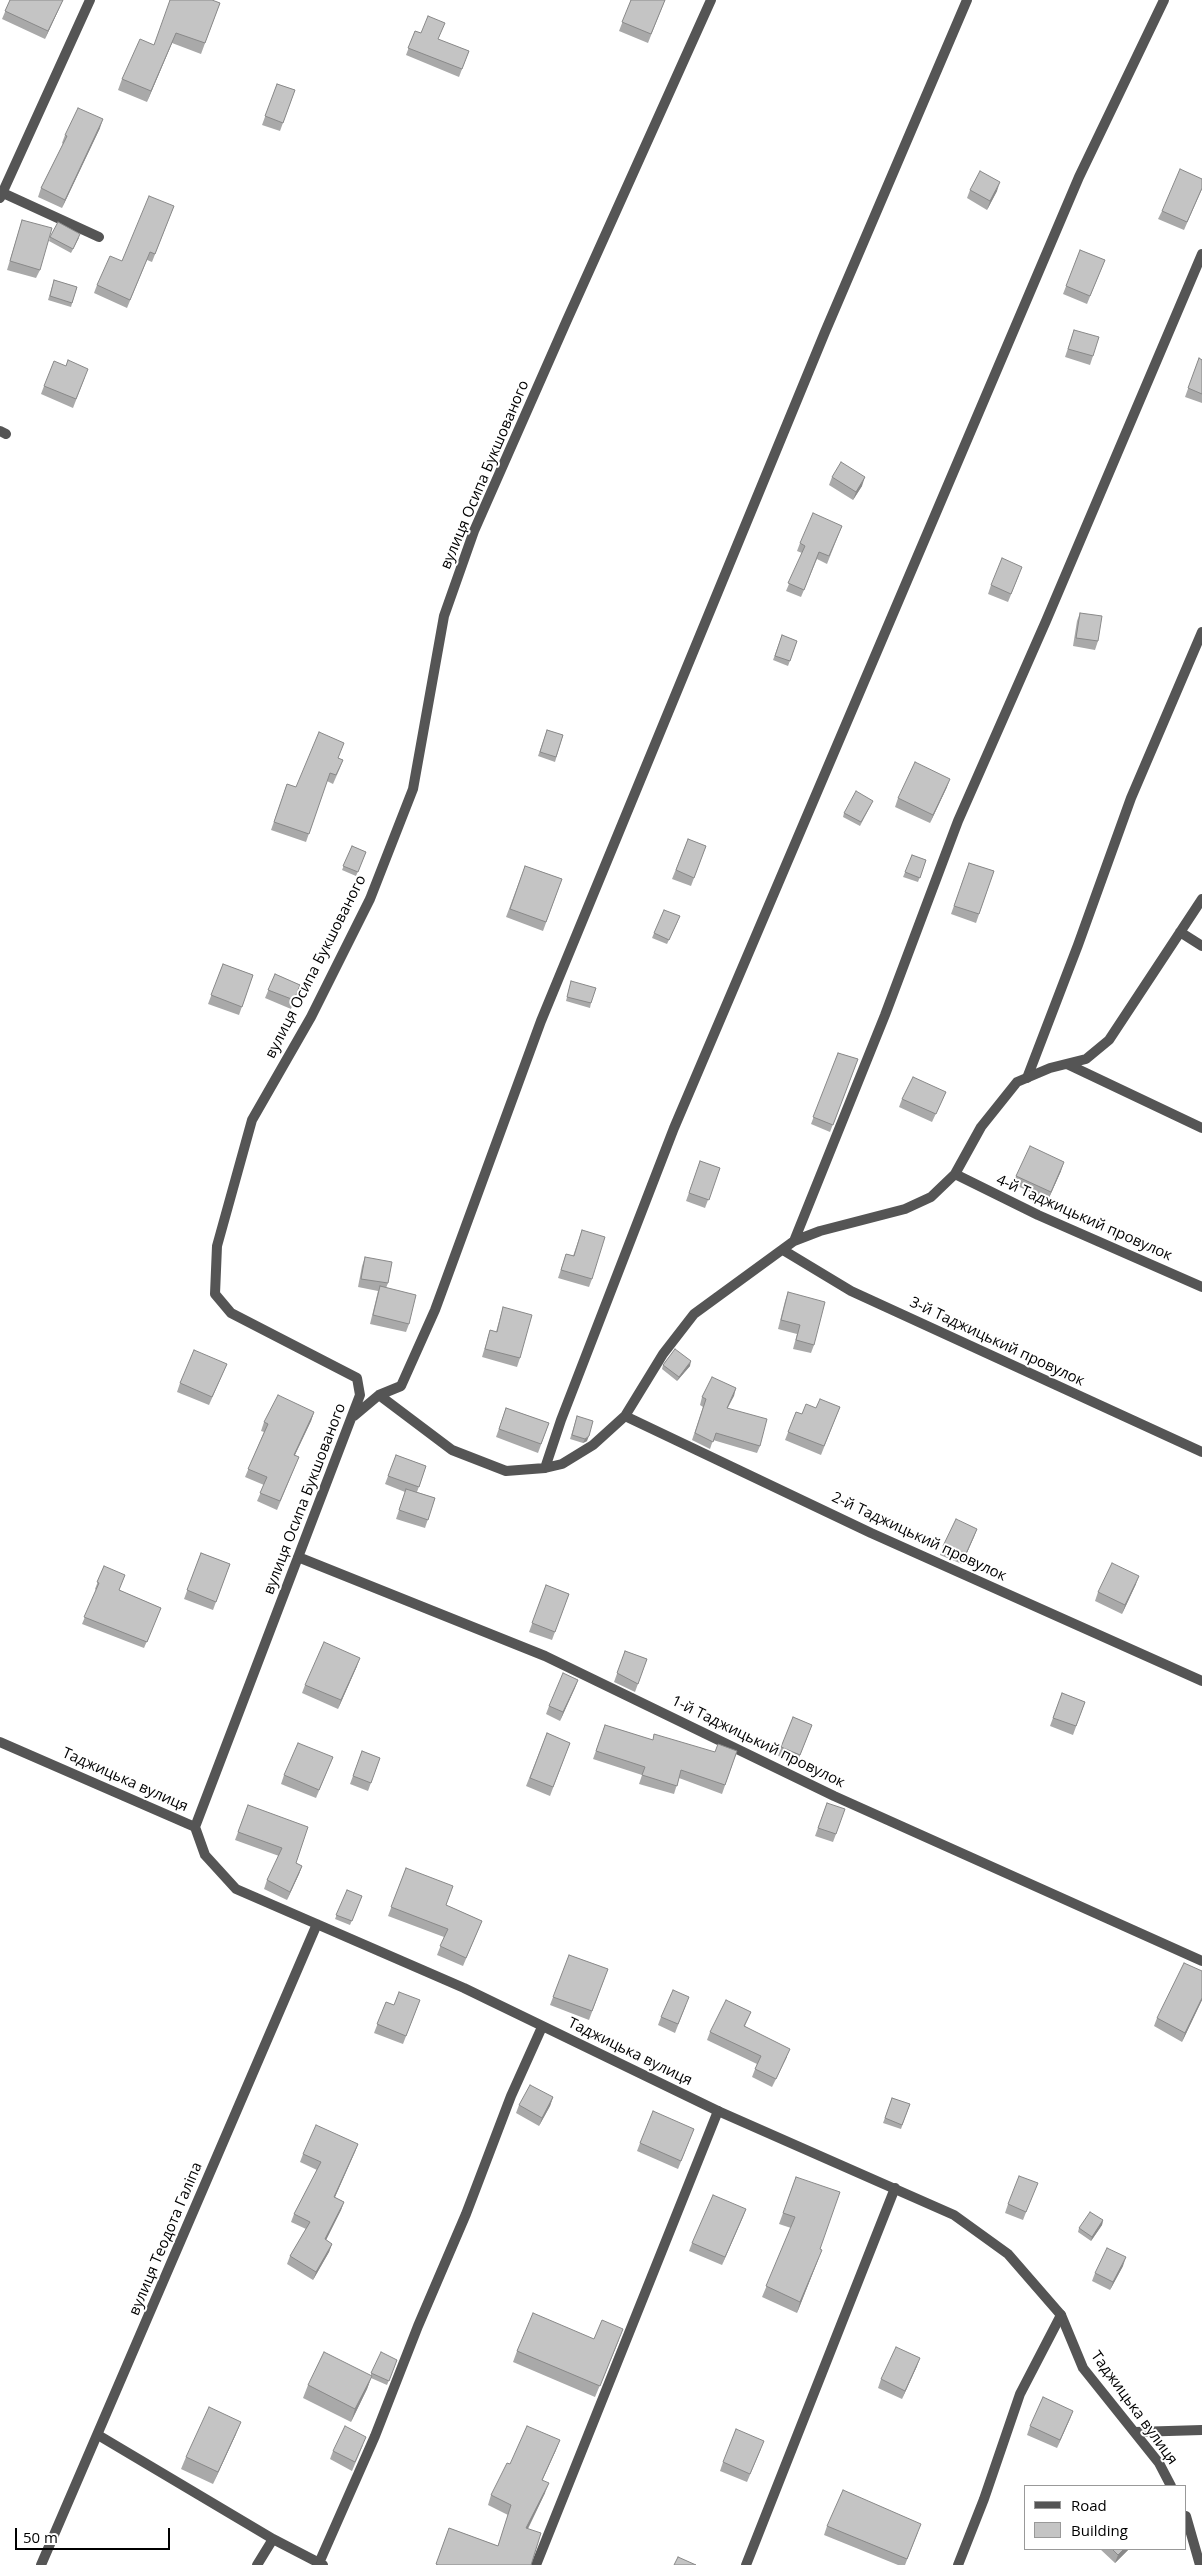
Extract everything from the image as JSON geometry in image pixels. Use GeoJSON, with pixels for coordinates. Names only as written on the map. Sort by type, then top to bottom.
{"type":"FeatureCollection","features":[{"type":"Feature","properties":{"kind":"street"},"geometry":{"type":"LineString","coordinates":[[90,0],[1,196],[99,237]]}},
{"type":"Feature","properties":{"kind":"street","name":"вулиця Осипа Букшованого"},"geometry":{"type":"LineString","coordinates":[[195,1827],[360,1395],[357,1378],[231,1313],[215,1294],[216,1246],[252,1120],[311,1017],[370,899],[413,789],[444,616],[474,531],[712,0]]}},
{"type":"Feature","properties":{"kind":"street"},"geometry":{"type":"LineString","coordinates":[[353,1417],[379,1394],[401,1386],[435,1310],[541,1021],[825,332],[967,0]]}},
{"type":"Feature","properties":{"kind":"street"},"geometry":{"type":"LineString","coordinates":[[545,1468],[561,1420],[674,1128],[1076,186],[1164,0]]}},
{"type":"Feature","properties":{"kind":"street"},"geometry":{"type":"LineString","coordinates":[[794,1242],[885,1015],[958,821],[1046,621],[1202,254]]}},
{"type":"Feature","properties":{"kind":"street"},"geometry":{"type":"LineString","coordinates":[[1027,1078],[1131,798],[1202,632]]}},
{"type":"Feature","properties":{"kind":"street"},"geometry":{"type":"LineString","coordinates":[[379,1394],[452,1450],[506,1470],[545,1468],[562,1464],[593,1445],[625,1416],[663,1354],[694,1314],[794,1242],[820,1231],[905,1209],[931,1197],[955,1174],[981,1126],[1017,1082],[1086,1059],[1109,1040],[1202,899]]}},
{"type":"Feature","properties":{"kind":"street"},"geometry":{"type":"LineString","coordinates":[[1180,932],[1202,946]]}},
{"type":"Feature","properties":{"kind":"street"},"geometry":{"type":"LineString","coordinates":[[1067,1064],[1202,1128]]}},
{"type":"Feature","properties":{"kind":"street","name":"4-й Таджицький провулок"},"geometry":{"type":"LineString","coordinates":[[955,1174],[1038,1215],[1202,1287]]}},
{"type":"Feature","properties":{"kind":"street","name":"3-й Таджицький провулок"},"geometry":{"type":"LineString","coordinates":[[783,1250],[851,1291],[1202,1452]]}},
{"type":"Feature","properties":{"kind":"street","name":"2-й Таджицький провулок"},"geometry":{"type":"LineString","coordinates":[[625,1416],[871,1532],[1202,1681]]}},
{"type":"Feature","properties":{"kind":"street","name":"1-й Таджицький провулок"},"geometry":{"type":"LineString","coordinates":[[298,1557],[545,1656],[834,1796],[1202,1961]]}},
{"type":"Feature","properties":{"kind":"street","name":"Таджицька вулиця"},"geometry":{"type":"LineString","coordinates":[[0,1742],[195,1827],[205,1855],[236,1889],[464,1988],[718,2111],[954,2215],[1008,2254],[1061,2315],[1083,2368],[1159,2463],[1170,2485]]}},
{"type":"Feature","properties":{"kind":"street","name":"вулиця Теодота Галіпа"},"geometry":{"type":"LineString","coordinates":[[41,2565],[317,1924]]}},
{"type":"Feature","properties":{"kind":"street"},"geometry":{"type":"LineString","coordinates":[[98,2435],[272,2539],[321,2564],[466,2214],[511,2096],[542,2027]]}},
{"type":"Feature","properties":{"kind":"street"},"geometry":{"type":"LineString","coordinates":[[536,2565],[718,2111]]}},
{"type":"Feature","properties":{"kind":"street"},"geometry":{"type":"LineString","coordinates":[[746,2565],[895,2188]]}},
{"type":"Feature","properties":{"kind":"street"},"geometry":{"type":"LineString","coordinates":[[958,2565],[984,2500],[1020,2394],[1061,2315]]}},
{"type":"Feature","properties":{"kind":"street"},"geometry":{"type":"LineString","coordinates":[[1134,2432],[1202,2430]]}},
{"type":"Feature","properties":{"kind":"street"},"geometry":{"type":"LineString","coordinates":[[1187,2520],[1200,2565]]}},
{"type":"Feature","properties":{"kind":"street"},"geometry":{"type":"LineString","coordinates":[[257,2565],[272,2539]]}},
{"type":"Feature","properties":{"kind":"building"},"geometry":{"type":"Polygon","coordinates":[[[10,0],[63,0],[48,31],[5,11],[10,0]]]}},
{"type":"Feature","properties":{"kind":"building"},"geometry":{"type":"Polygon","coordinates":[[[170,0],[212,0],[220,3],[205,43],[176,33],[151,91],[122,79],[140,39],[154,45],[170,0]]]}},
{"type":"Feature","properties":{"kind":"building"},"geometry":{"type":"Polygon","coordinates":[[[631,0],[665,0],[651,34],[622,22],[631,0]]]}},
{"type":"Feature","properties":{"kind":"building"},"geometry":{"type":"Polygon","coordinates":[[[428,16],[445,23],[438,39],[469,51],[462,69],[408,48],[415,31],[421,33],[428,16]]]}},
{"type":"Feature","properties":{"kind":"building"},"geometry":{"type":"Polygon","coordinates":[[[277,84],[295,90],[283,123],[265,116],[277,84]]]}},
{"type":"Feature","properties":{"kind":"building"},"geometry":{"type":"Polygon","coordinates":[[[78,108],[103,119],[65,200],[41,188],[67,136],[65,135],[78,108]]]}},
{"type":"Feature","properties":{"kind":"building"},"geometry":{"type":"Polygon","coordinates":[[[1180,169],[1202,179],[1202,188],[1187,222],[1162,211],[1180,169]]]}},
{"type":"Feature","properties":{"kind":"building"},"geometry":{"type":"Polygon","coordinates":[[[980,171],[1000,182],[990,201],[970,190],[980,171]]]}},
{"type":"Feature","properties":{"kind":"building"},"geometry":{"type":"Polygon","coordinates":[[[149,196],[174,206],[155,254],[150,252],[130,300],[97,285],[110,256],[122,261],[149,196]]]}},
{"type":"Feature","properties":{"kind":"building"},"geometry":{"type":"Polygon","coordinates":[[[22,220],[52,228],[40,270],[10,261],[22,220]]]}},
{"type":"Feature","properties":{"kind":"building"},"geometry":{"type":"Polygon","coordinates":[[[58,222],[80,234],[73,249],[50,237],[58,222]]]}},
{"type":"Feature","properties":{"kind":"building"},"geometry":{"type":"Polygon","coordinates":[[[1080,250],[1105,260],[1090,296],[1066,286],[1080,250]]]}},
{"type":"Feature","properties":{"kind":"building"},"geometry":{"type":"Polygon","coordinates":[[[54,280],[77,287],[72,303],[50,296],[54,280]]]}},
{"type":"Feature","properties":{"kind":"building"},"geometry":{"type":"Polygon","coordinates":[[[1074,330],[1099,337],[1093,356],[1068,349],[1074,330]]]}},
{"type":"Feature","properties":{"kind":"building"},"geometry":{"type":"Polygon","coordinates":[[[1199,358],[1202,360],[1202,394],[1188,388],[1199,358]]]}},
{"type":"Feature","properties":{"kind":"building"},"geometry":{"type":"Polygon","coordinates":[[[68,360],[88,369],[76,399],[44,386],[54,361],[66,366],[68,360]]]}},
{"type":"Feature","properties":{"kind":"building"},"geometry":{"type":"Polygon","coordinates":[[[841,462],[865,477],[856,492],[832,477],[841,462]]]}},
{"type":"Feature","properties":{"kind":"building"},"geometry":{"type":"Polygon","coordinates":[[[813,513],[842,526],[829,556],[819,552],[804,590],[788,583],[805,546],[800,543],[813,513]]]}},
{"type":"Feature","properties":{"kind":"building"},"geometry":{"type":"Polygon","coordinates":[[[1002,558],[1022,567],[1011,594],[991,585],[1002,558]]]}},
{"type":"Feature","properties":{"kind":"building"},"geometry":{"type":"Polygon","coordinates":[[[1080,613],[1102,616],[1098,641],[1076,638],[1080,613]]]}},
{"type":"Feature","properties":{"kind":"building"},"geometry":{"type":"Polygon","coordinates":[[[782,635],[797,641],[790,661],[775,656],[782,635]]]}},
{"type":"Feature","properties":{"kind":"building"},"geometry":{"type":"Polygon","coordinates":[[[547,730],[563,735],[556,757],[540,752],[547,730]]]}},
{"type":"Feature","properties":{"kind":"building"},"geometry":{"type":"Polygon","coordinates":[[[319,732],[344,743],[338,758],[343,760],[336,775],[330,773],[309,834],[274,822],[287,784],[296,787],[319,732]]]}},
{"type":"Feature","properties":{"kind":"building"},"geometry":{"type":"Polygon","coordinates":[[[915,762],[950,779],[933,815],[898,798],[915,762]]]}},
{"type":"Feature","properties":{"kind":"building"},"geometry":{"type":"Polygon","coordinates":[[[856,791],[873,801],[861,822],[844,813],[856,791]]]}},
{"type":"Feature","properties":{"kind":"building"},"geometry":{"type":"Polygon","coordinates":[[[688,839],[706,846],[694,878],[676,870],[688,839]]]}},
{"type":"Feature","properties":{"kind":"building"},"geometry":{"type":"Polygon","coordinates":[[[352,846],[366,852],[358,872],[343,866],[352,846]]]}},
{"type":"Feature","properties":{"kind":"building"},"geometry":{"type":"Polygon","coordinates":[[[912,855],[926,860],[920,878],[905,872],[912,855]]]}},
{"type":"Feature","properties":{"kind":"building"},"geometry":{"type":"Polygon","coordinates":[[[969,863],[994,871],[979,914],[954,906],[969,863]]]}},
{"type":"Feature","properties":{"kind":"building"},"geometry":{"type":"Polygon","coordinates":[[[525,866],[562,879],[546,922],[510,909],[525,866]]]}},
{"type":"Feature","properties":{"kind":"building"},"geometry":{"type":"Polygon","coordinates":[[[664,910],[680,916],[669,940],[654,933],[664,910]]]}},
{"type":"Feature","properties":{"kind":"building"},"geometry":{"type":"Polygon","coordinates":[[[223,964],[253,975],[242,1007],[211,995],[223,964]]]}},
{"type":"Feature","properties":{"kind":"building"},"geometry":{"type":"Polygon","coordinates":[[[275,974],[300,985],[294,1000],[268,990],[275,974]]]}},
{"type":"Feature","properties":{"kind":"building"},"geometry":{"type":"Polygon","coordinates":[[[571,981],[596,988],[591,1003],[567,997],[571,981]]]}},
{"type":"Feature","properties":{"kind":"building"},"geometry":{"type":"Polygon","coordinates":[[[838,1053],[858,1059],[833,1125],[813,1117],[838,1053]]]}},
{"type":"Feature","properties":{"kind":"building"},"geometry":{"type":"Polygon","coordinates":[[[913,1077],[946,1092],[936,1114],[902,1099],[913,1077]]]}},
{"type":"Feature","properties":{"kind":"building"},"geometry":{"type":"Polygon","coordinates":[[[1030,1146],[1064,1162],[1051,1192],[1016,1176],[1030,1146]]]}},
{"type":"Feature","properties":{"kind":"building"},"geometry":{"type":"Polygon","coordinates":[[[700,1161],[720,1168],[709,1200],[689,1193],[700,1161]]]}},
{"type":"Feature","properties":{"kind":"building"},"geometry":{"type":"Polygon","coordinates":[[[582,1230],[605,1237],[592,1279],[561,1270],[566,1254],[574,1256],[582,1230]]]}},
{"type":"Feature","properties":{"kind":"building"},"geometry":{"type":"Polygon","coordinates":[[[365,1257],[392,1262],[388,1283],[361,1279],[365,1257]]]}},
{"type":"Feature","properties":{"kind":"building"},"geometry":{"type":"Polygon","coordinates":[[[380,1286],[416,1295],[409,1324],[373,1315],[380,1286]]]}},
{"type":"Feature","properties":{"kind":"building"},"geometry":{"type":"Polygon","coordinates":[[[788,1292],[825,1302],[814,1345],[796,1340],[800,1325],[781,1320],[788,1292]]]}},
{"type":"Feature","properties":{"kind":"building"},"geometry":{"type":"Polygon","coordinates":[[[503,1307],[532,1315],[520,1358],[485,1349],[490,1330],[497,1332],[503,1307]]]}},
{"type":"Feature","properties":{"kind":"building"},"geometry":{"type":"Polygon","coordinates":[[[675,1349],[691,1361],[679,1377],[663,1365],[675,1349]]]}},
{"type":"Feature","properties":{"kind":"building"},"geometry":{"type":"Polygon","coordinates":[[[194,1350],[227,1364],[212,1397],[180,1383],[194,1350]]]}},
{"type":"Feature","properties":{"kind":"building"},"geometry":{"type":"Polygon","coordinates":[[[712,1377],[736,1388],[727,1408],[767,1419],[760,1446],[716,1433],[713,1442],[695,1433],[706,1399],[702,1397],[712,1377]]]}},
{"type":"Feature","properties":{"kind":"building"},"geometry":{"type":"Polygon","coordinates":[[[278,1395],[314,1412],[294,1455],[299,1457],[280,1501],[260,1493],[267,1477],[248,1469],[268,1424],[264,1422],[278,1395]]]}},
{"type":"Feature","properties":{"kind":"building"},"geometry":{"type":"Polygon","coordinates":[[[820,1399],[840,1407],[824,1446],[788,1432],[796,1412],[802,1414],[806,1404],[816,1408],[820,1399]]]}},
{"type":"Feature","properties":{"kind":"building"},"geometry":{"type":"Polygon","coordinates":[[[506,1408],[549,1423],[541,1444],[499,1429],[506,1408]]]}},
{"type":"Feature","properties":{"kind":"building"},"geometry":{"type":"Polygon","coordinates":[[[577,1416],[593,1421],[589,1436],[585,1439],[572,1435],[577,1416]]]}},
{"type":"Feature","properties":{"kind":"building"},"geometry":{"type":"Polygon","coordinates":[[[396,1455],[426,1466],[419,1487],[388,1476],[396,1455]]]}},
{"type":"Feature","properties":{"kind":"building"},"geometry":{"type":"Polygon","coordinates":[[[406,1489],[435,1498],[428,1520],[399,1510],[406,1489]]]}},
{"type":"Feature","properties":{"kind":"building"},"geometry":{"type":"Polygon","coordinates":[[[956,1519],[977,1529],[965,1556],[943,1546],[956,1519]]]}},
{"type":"Feature","properties":{"kind":"building"},"geometry":{"type":"Polygon","coordinates":[[[201,1553],[230,1564],[216,1602],[187,1590],[201,1553]]]}},
{"type":"Feature","properties":{"kind":"building"},"geometry":{"type":"Polygon","coordinates":[[[1112,1563],[1139,1576],[1125,1605],[1098,1592],[1112,1563]]]}},
{"type":"Feature","properties":{"kind":"building"},"geometry":{"type":"Polygon","coordinates":[[[104,1566],[125,1575],[119,1590],[161,1608],[147,1642],[84,1617],[99,1583],[97,1582],[104,1566]]]}},
{"type":"Feature","properties":{"kind":"building"},"geometry":{"type":"Polygon","coordinates":[[[546,1585],[569,1594],[555,1632],[532,1623],[546,1585]]]}},
{"type":"Feature","properties":{"kind":"building"},"geometry":{"type":"Polygon","coordinates":[[[324,1642],[360,1658],[341,1700],[305,1685],[324,1642]]]}},
{"type":"Feature","properties":{"kind":"building"},"geometry":{"type":"Polygon","coordinates":[[[625,1651],[647,1659],[638,1684],[617,1673],[625,1651]]]}},
{"type":"Feature","properties":{"kind":"building"},"geometry":{"type":"Polygon","coordinates":[[[563,1673],[578,1680],[563,1712],[549,1706],[563,1673]]]}},
{"type":"Feature","properties":{"kind":"building"},"geometry":{"type":"Polygon","coordinates":[[[1062,1693],[1085,1702],[1076,1726],[1053,1718],[1062,1693]]]}},
{"type":"Feature","properties":{"kind":"building"},"geometry":{"type":"Polygon","coordinates":[[[793,1717],[812,1725],[800,1755],[781,1747],[793,1717]]]}},
{"type":"Feature","properties":{"kind":"building"},"geometry":{"type":"Polygon","coordinates":[[[605,1725],[653,1740],[654,1734],[715,1752],[718,1744],[737,1751],[725,1785],[681,1770],[677,1786],[642,1775],[645,1767],[596,1751],[605,1725]]]}},
{"type":"Feature","properties":{"kind":"building"},"geometry":{"type":"Polygon","coordinates":[[[547,1733],[570,1743],[553,1787],[530,1778],[547,1733]]]}},
{"type":"Feature","properties":{"kind":"building"},"geometry":{"type":"Polygon","coordinates":[[[298,1743],[333,1757],[319,1790],[284,1775],[298,1743]]]}},
{"type":"Feature","properties":{"kind":"building"},"geometry":{"type":"Polygon","coordinates":[[[362,1751],[380,1758],[371,1783],[353,1776],[362,1751]]]}},
{"type":"Feature","properties":{"kind":"building"},"geometry":{"type":"Polygon","coordinates":[[[827,1803],[845,1809],[836,1834],[818,1828],[827,1803]]]}},
{"type":"Feature","properties":{"kind":"building"},"geometry":{"type":"Polygon","coordinates":[[[248,1805],[308,1827],[296,1863],[302,1866],[290,1892],[267,1880],[282,1848],[238,1832],[248,1805]]]}},
{"type":"Feature","properties":{"kind":"building"},"geometry":{"type":"Polygon","coordinates":[[[406,1868],[453,1886],[446,1905],[482,1921],[466,1958],[440,1946],[448,1929],[391,1907],[406,1868]]]}},
{"type":"Feature","properties":{"kind":"building"},"geometry":{"type":"Polygon","coordinates":[[[347,1890],[362,1896],[352,1921],[336,1915],[347,1890]]]}},
{"type":"Feature","properties":{"kind":"building"},"geometry":{"type":"Polygon","coordinates":[[[569,1955],[608,1969],[592,2011],[553,1997],[569,1955]]]}},
{"type":"Feature","properties":{"kind":"building"},"geometry":{"type":"Polygon","coordinates":[[[1184,1963],[1202,1971],[1202,1998],[1185,2033],[1157,2018],[1184,1963]]]}},
{"type":"Feature","properties":{"kind":"building"},"geometry":{"type":"Polygon","coordinates":[[[673,1990],[689,1997],[678,2024],[661,2017],[673,1990]]]}},
{"type":"Feature","properties":{"kind":"building"},"geometry":{"type":"Polygon","coordinates":[[[399,1992],[420,2000],[406,2036],[377,2024],[386,2002],[394,2005],[399,1992]]]}},
{"type":"Feature","properties":{"kind":"building"},"geometry":{"type":"Polygon","coordinates":[[[726,2000],[751,2012],[744,2026],[790,2049],[776,2079],[755,2069],[761,2056],[710,2032],[726,2000]]]}},
{"type":"Feature","properties":{"kind":"building"},"geometry":{"type":"Polygon","coordinates":[[[530,2085],[553,2097],[542,2118],[519,2105],[530,2085]]]}},
{"type":"Feature","properties":{"kind":"building"},"geometry":{"type":"Polygon","coordinates":[[[892,2098],[910,2104],[902,2125],[885,2118],[892,2098]]]}},
{"type":"Feature","properties":{"kind":"building"},"geometry":{"type":"Polygon","coordinates":[[[653,2111],[694,2129],[681,2161],[640,2143],[653,2111]]]}},
{"type":"Feature","properties":{"kind":"building"},"geometry":{"type":"Polygon","coordinates":[[[316,2125],[358,2144],[334,2197],[344,2202],[325,2239],[332,2244],[316,2272],[290,2256],[310,2222],[294,2214],[321,2162],[303,2154],[316,2125]]]}},
{"type":"Feature","properties":{"kind":"building"},"geometry":{"type":"Polygon","coordinates":[[[1019,2176],[1038,2183],[1026,2212],[1008,2204],[1019,2176]]]}},
{"type":"Feature","properties":{"kind":"building"},"geometry":{"type":"Polygon","coordinates":[[[796,2177],[840,2192],[820,2249],[822,2250],[800,2302],[766,2286],[795,2217],[783,2213],[796,2177]]]}},
{"type":"Feature","properties":{"kind":"building"},"geometry":{"type":"Polygon","coordinates":[[[713,2195],[746,2209],[725,2257],[692,2243],[713,2195]]]}},
{"type":"Feature","properties":{"kind":"building"},"geometry":{"type":"Polygon","coordinates":[[[1090,2212],[1103,2220],[1092,2237],[1079,2228],[1090,2212]]]}},
{"type":"Feature","properties":{"kind":"building"},"geometry":{"type":"Polygon","coordinates":[[[1107,2248],[1126,2257],[1113,2282],[1095,2273],[1107,2248]]]}},
{"type":"Feature","properties":{"kind":"building"},"geometry":{"type":"Polygon","coordinates":[[[533,2313],[594,2339],[602,2320],[623,2329],[600,2386],[517,2351],[533,2313]]]}},
{"type":"Feature","properties":{"kind":"building"},"geometry":{"type":"Polygon","coordinates":[[[896,2347],[920,2358],[905,2391],[881,2379],[896,2347]]]}},
{"type":"Feature","properties":{"kind":"building"},"geometry":{"type":"Polygon","coordinates":[[[324,2352],[372,2376],[355,2409],[308,2385],[324,2352]]]}},
{"type":"Feature","properties":{"kind":"building"},"geometry":{"type":"Polygon","coordinates":[[[381,2352],[397,2360],[389,2381],[371,2373],[381,2352]]]}},
{"type":"Feature","properties":{"kind":"building"},"geometry":{"type":"Polygon","coordinates":[[[1043,2397],[1073,2411],[1060,2440],[1030,2426],[1043,2397]]]}},
{"type":"Feature","properties":{"kind":"building"},"geometry":{"type":"Polygon","coordinates":[[[209,2407],[241,2422],[218,2472],[186,2457],[209,2407]]]}},
{"type":"Feature","properties":{"kind":"building"},"geometry":{"type":"Polygon","coordinates":[[[345,2426],[366,2437],[355,2462],[333,2451],[345,2426]]]}},
{"type":"Feature","properties":{"kind":"building"},"geometry":{"type":"Polygon","coordinates":[[[527,2426],[560,2440],[542,2480],[549,2483],[526,2528],[541,2533],[531,2565],[436,2564],[449,2528],[498,2546],[511,2505],[491,2495],[507,2463],[510,2464],[527,2426]]]}},
{"type":"Feature","properties":{"kind":"building"},"geometry":{"type":"Polygon","coordinates":[[[736,2429],[764,2441],[750,2474],[723,2462],[736,2429]]]}},
{"type":"Feature","properties":{"kind":"building"},"geometry":{"type":"Polygon","coordinates":[[[843,2490],[921,2524],[907,2559],[827,2526],[843,2490]]]}},
{"type":"Feature","properties":{"kind":"building"},"geometry":{"type":"Polygon","coordinates":[[[1113,2550],[1123,2550],[1118,2555],[1113,2550]]]}},
{"type":"Feature","properties":{"kind":"building"},"geometry":{"type":"Polygon","coordinates":[[[678,2557],[696,2565],[674,2565],[678,2557]]]}}]}
